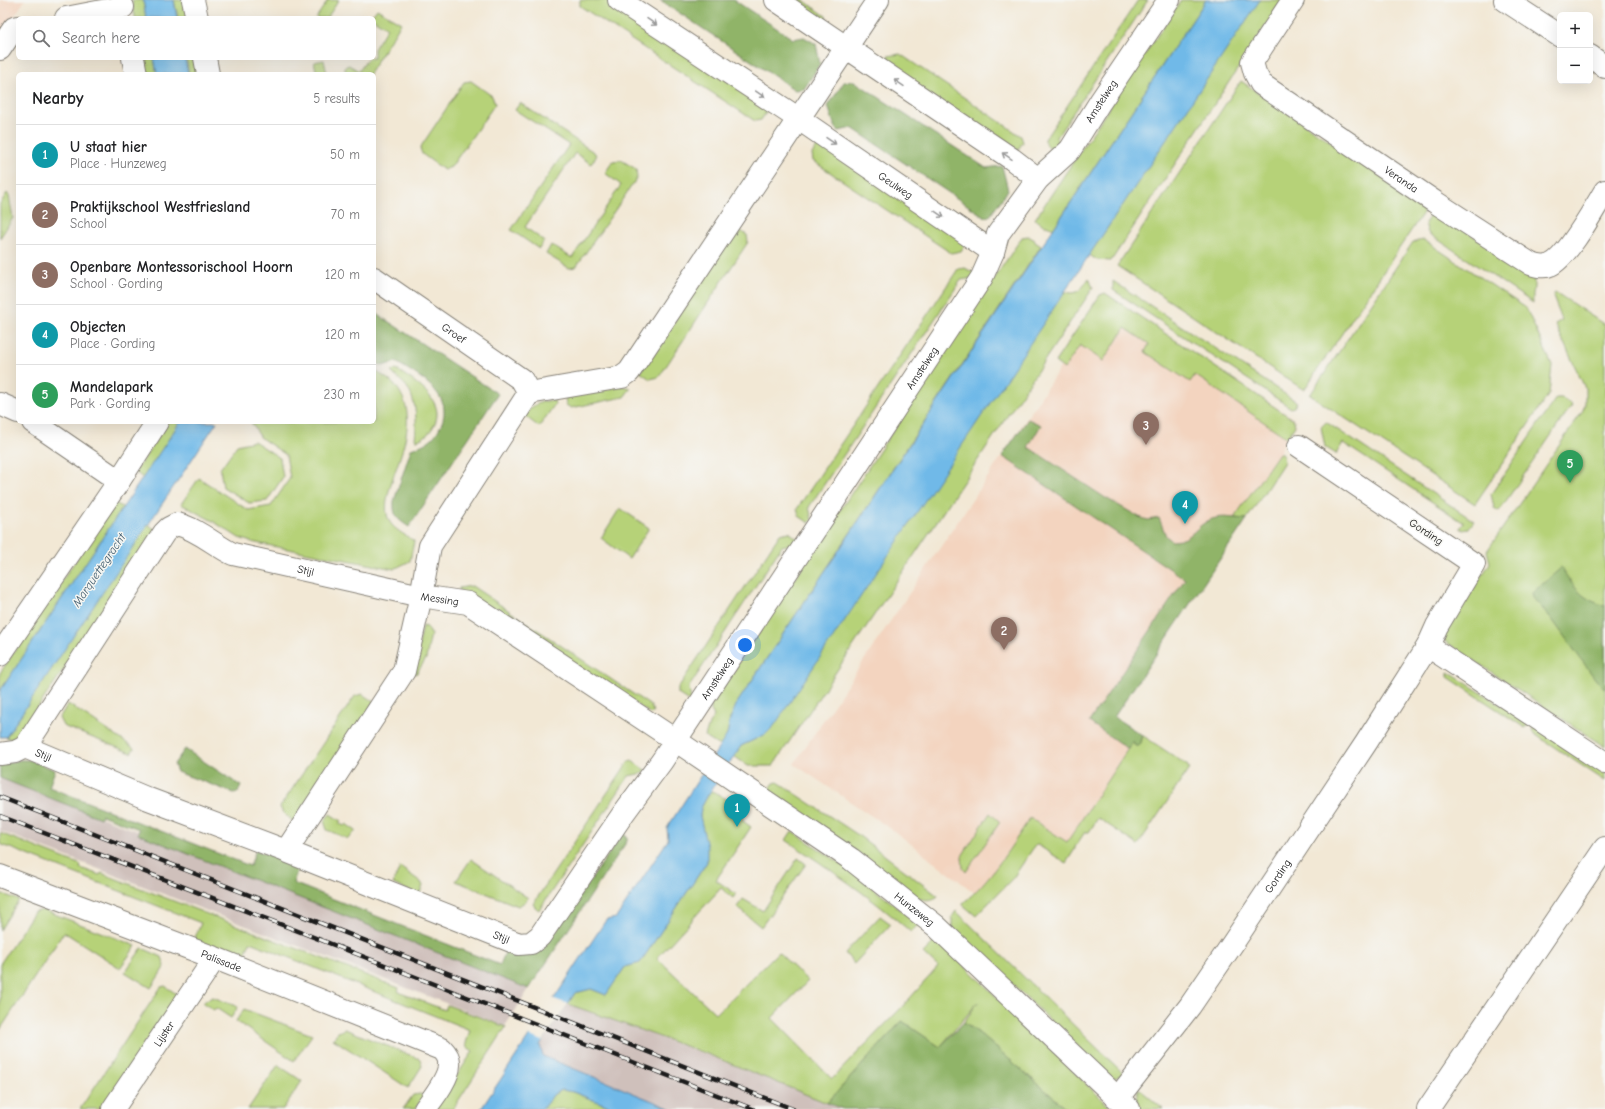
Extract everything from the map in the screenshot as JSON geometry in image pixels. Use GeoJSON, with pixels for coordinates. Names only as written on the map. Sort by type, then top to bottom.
{"type":"FeatureCollection","features":[{"type":"Feature","properties":{"kind":"street"},"geometry":{"type":"LineString","coordinates":[[193,0],[197,16]]}},
{"type":"Feature","properties":{"kind":"street","name":"Geulweg"},"geometry":{"type":"LineString","coordinates":[[619,0],[799,119],[993,252]]}},
{"type":"Feature","properties":{"kind":"street"},"geometry":{"type":"LineString","coordinates":[[776,0],[1012,159],[1038,179]]}},
{"type":"Feature","properties":{"kind":"street"},"geometry":{"type":"LineString","coordinates":[[530,393],[622,377],[629,372],[878,0]]}},
{"type":"Feature","properties":{"kind":"street","name":"Amstelweg"},"geometry":{"type":"LineString","coordinates":[[675,740],[982,277],[993,252],[998,234],[1038,179],[1070,150],[1100,102],[1169,0]]}},
{"type":"Feature","properties":{"kind":"street","name":"Veranda"},"geometry":{"type":"LineString","coordinates":[[1293,0],[1252,62],[1255,73],[1261,84],[1435,202],[1531,264],[1540,267],[1548,266],[1563,255],[1605,191]]}},
{"type":"Feature","properties":{"kind":"street"},"geometry":{"type":"LineString","coordinates":[[1505,0],[1557,34]]}},
{"type":"Feature","properties":{"kind":"street"},"geometry":{"type":"LineString","coordinates":[[77,16],[123,8]]}},
{"type":"Feature","properties":{"kind":"street"},"geometry":{"type":"LineString","coordinates":[[0,49],[14,28],[16,28]]}},
{"type":"Feature","properties":{"kind":"street"},"geometry":{"type":"LineString","coordinates":[[1593,58],[1605,66]]}},
{"type":"Feature","properties":{"kind":"street"},"geometry":{"type":"LineString","coordinates":[[133,60],[136,72]]}},
{"type":"Feature","properties":{"kind":"street"},"geometry":{"type":"LineString","coordinates":[[205,60],[208,72]]}},
{"type":"Feature","properties":{"kind":"street","name":"Groef"},"geometry":{"type":"LineString","coordinates":[[376,279],[522,380],[530,393]]}},
{"type":"Feature","properties":{"kind":"street","name":"Messing"},"geometry":{"type":"LineString","coordinates":[[530,393],[430,546],[421,596],[468,603],[675,740]]}},
{"type":"Feature","properties":{"kind":"street"},"geometry":{"type":"LineString","coordinates":[[0,404],[16,411]]}},
{"type":"Feature","properties":{"kind":"street"},"geometry":{"type":"LineString","coordinates":[[36,424],[119,481]]}},
{"type":"Feature","properties":{"kind":"street"},"geometry":{"type":"LineString","coordinates":[[0,655],[119,481],[156,424]]}},
{"type":"Feature","properties":{"kind":"street","name":"Gording"},"geometry":{"type":"LineString","coordinates":[[1123,1104],[1361,750],[1428,646],[1437,626],[1474,564],[1299,446]]}},
{"type":"Feature","properties":{"kind":"street","name":"Stijl"},"geometry":{"type":"LineString","coordinates":[[0,754],[15,752],[25,747],[164,533],[169,528],[177,524],[194,530],[222,549],[233,554],[421,596]]}},
{"type":"Feature","properties":{"kind":"street"},"geometry":{"type":"LineString","coordinates":[[286,851],[404,671],[421,596]]}},
{"type":"Feature","properties":{"kind":"street"},"geometry":{"type":"LineString","coordinates":[[1428,646],[1605,763]]}},
{"type":"Feature","properties":{"kind":"street","name":"Hunzeweg"},"geometry":{"type":"LineString","coordinates":[[675,740],[851,859],[936,926],[1123,1104]]}},
{"type":"Feature","properties":{"kind":"street","name":"Stijl"},"geometry":{"type":"LineString","coordinates":[[25,747],[146,798],[286,851],[519,944],[530,943],[540,936],[675,740]]}},
{"type":"Feature","properties":{"kind":"street"},"geometry":{"type":"LineString","coordinates":[[1428,1109],[1605,848]]}},
{"type":"Feature","properties":{"kind":"street","name":"Palissade"},"geometry":{"type":"LineString","coordinates":[[0,876],[215,958],[442,1048],[450,1065],[446,1077],[426,1109]]}},
{"type":"Feature","properties":{"kind":"street","name":"Lijster"},"geometry":{"type":"LineString","coordinates":[[114,1109],[215,958]]}},
{"type":"Feature","properties":{"kind":"shaded area"},"geometry":{"type":"Polygon","coordinates":[[[0,0],[25,0],[0,37],[0,0]]]}},
{"type":"Feature","properties":{"kind":"shaded area"},"geometry":{"type":"Polygon","coordinates":[[[1107,296],[1294,419],[1296,426],[1287,437],[1279,453],[1191,582],[1089,722],[1128,749],[1067,842],[1030,818],[997,866],[975,893],[894,831],[794,764],[1002,456],[1107,296]]]}},
{"type":"Feature","properties":{"kind":"shaded area"},"geometry":{"type":"Polygon","coordinates":[[[0,778],[331,906],[529,989],[505,1026],[0,831],[0,778]]]}},
{"type":"Feature","properties":{"kind":"shaded area"},"geometry":{"type":"Polygon","coordinates":[[[568,1004],[710,1056],[843,1109],[672,1109],[543,1056],[540,1045],[568,1004]]]}},
{"type":"Feature","properties":{"kind":"green space"},"geometry":{"type":"Polygon","coordinates":[[[132,0],[143,0],[146,16],[135,16],[132,0]]]}},
{"type":"Feature","properties":{"kind":"green space"},"geometry":{"type":"Polygon","coordinates":[[[174,0],[184,0],[188,16],[178,16],[174,0]]]}},
{"type":"Feature","properties":{"kind":"green space"},"geometry":{"type":"Polygon","coordinates":[[[328,0],[339,0],[328,16],[317,16],[328,0]]]}},
{"type":"Feature","properties":{"kind":"green space"},"geometry":{"type":"Polygon","coordinates":[[[580,0],[606,0],[769,108],[761,120],[755,121],[580,6],[580,0]]]}},
{"type":"Feature","properties":{"kind":"green space"},"geometry":{"type":"Polygon","coordinates":[[[660,0],[734,0],[793,39],[804,37],[816,44],[820,64],[804,89],[795,90],[660,0]]]}},
{"type":"Feature","properties":{"kind":"green space"},"geometry":{"type":"Polygon","coordinates":[[[788,0],[803,0],[826,16],[827,20],[824,25],[788,0]]]}},
{"type":"Feature","properties":{"kind":"green space"},"geometry":{"type":"Polygon","coordinates":[[[1138,0],[1148,0],[1057,137],[1059,150],[1057,152],[1045,144],[1045,139],[1138,0]]]}},
{"type":"Feature","properties":{"kind":"green space"},"geometry":{"type":"Polygon","coordinates":[[[1181,0],[1206,0],[1053,229],[1047,225],[1045,226],[1035,219],[1181,0]]]}},
{"type":"Feature","properties":{"kind":"green space"},"geometry":{"type":"Polygon","coordinates":[[[1259,0],[1283,0],[1111,261],[1097,260],[1089,255],[1259,0]]]}},
{"type":"Feature","properties":{"kind":"green space"},"geometry":{"type":"Polygon","coordinates":[[[377,9],[401,23],[370,72],[346,72],[346,66],[349,65],[359,71],[367,60],[376,60],[376,46],[387,28],[376,20],[376,16],[372,16],[377,9]]]}},
{"type":"Feature","properties":{"kind":"green space"},"geometry":{"type":"Polygon","coordinates":[[[900,54],[1021,136],[1023,142],[1016,153],[883,64],[888,56],[900,54]]]}},
{"type":"Feature","properties":{"kind":"green space"},"geometry":{"type":"Polygon","coordinates":[[[143,60],[154,60],[157,72],[146,72],[143,60]]]}},
{"type":"Feature","properties":{"kind":"green space"},"geometry":{"type":"Polygon","coordinates":[[[186,60],[196,60],[199,72],[189,72],[186,60]]]}},
{"type":"Feature","properties":{"kind":"green space"},"geometry":{"type":"Polygon","coordinates":[[[324,60],[327,72],[316,72],[314,62],[324,60]]]}},
{"type":"Feature","properties":{"kind":"green space"},"geometry":{"type":"Polygon","coordinates":[[[471,81],[492,96],[495,104],[451,167],[444,170],[422,154],[420,148],[464,82],[471,81]]]}},
{"type":"Feature","properties":{"kind":"green space"},"geometry":{"type":"Polygon","coordinates":[[[854,81],[986,168],[1002,166],[1008,190],[990,216],[985,217],[852,128],[839,131],[835,127],[828,106],[844,82],[854,81]]]}},
{"type":"Feature","properties":{"kind":"green space"},"geometry":{"type":"Polygon","coordinates":[[[1241,81],[1427,207],[1304,390],[1117,266],[1241,81]]]}},
{"type":"Feature","properties":{"kind":"green space"},"geometry":{"type":"Polygon","coordinates":[[[520,103],[595,153],[596,157],[591,164],[575,153],[525,227],[544,241],[539,249],[511,230],[569,145],[515,110],[520,103]]]}},
{"type":"Feature","properties":{"kind":"green space"},"geometry":{"type":"Polygon","coordinates":[[[820,142],[967,241],[961,251],[951,253],[813,161],[812,154],[820,142]]]}},
{"type":"Feature","properties":{"kind":"green space"},"geometry":{"type":"Polygon","coordinates":[[[621,160],[636,169],[637,178],[576,267],[569,268],[546,254],[551,245],[572,258],[621,185],[605,173],[613,161],[621,160]]]}},
{"type":"Feature","properties":{"kind":"green space"},"geometry":{"type":"Polygon","coordinates":[[[7,193],[9,195],[13,218],[0,238],[0,204],[7,193]]]}},
{"type":"Feature","properties":{"kind":"green space"},"geometry":{"type":"Polygon","coordinates":[[[1434,210],[1533,275],[1533,303],[1428,233],[1425,223],[1434,210]]]}},
{"type":"Feature","properties":{"kind":"green space"},"geometry":{"type":"Polygon","coordinates":[[[736,228],[747,235],[748,242],[659,377],[650,379],[640,372],[736,228]]]}},
{"type":"Feature","properties":{"kind":"green space"},"geometry":{"type":"Polygon","coordinates":[[[1028,236],[1041,246],[737,703],[730,719],[727,735],[721,747],[705,737],[709,724],[714,716],[711,710],[711,704],[1022,237],[1028,236]]]}},
{"type":"Feature","properties":{"kind":"green space"},"geometry":{"type":"Polygon","coordinates":[[[1424,240],[1526,308],[1552,365],[1549,394],[1475,504],[1310,395],[1413,242],[1424,240]]]}},
{"type":"Feature","properties":{"kind":"green space"},"geometry":{"type":"Polygon","coordinates":[[[965,268],[976,274],[974,278],[961,280],[809,507],[812,520],[809,523],[799,516],[797,509],[958,269],[965,268]]]}},
{"type":"Feature","properties":{"kind":"green space"},"geometry":{"type":"Polygon","coordinates":[[[1089,278],[1093,288],[773,766],[748,766],[734,756],[741,746],[756,739],[1064,291],[1069,293],[1076,292],[1082,288],[1089,278]]]}},
{"type":"Feature","properties":{"kind":"green space"},"geometry":{"type":"Polygon","coordinates":[[[1113,281],[1297,402],[1294,407],[1291,408],[1113,290],[1113,281]]]}},
{"type":"Feature","properties":{"kind":"green space"},"geometry":{"type":"Polygon","coordinates":[[[1555,292],[1605,325],[1605,747],[1443,640],[1445,633],[1490,563],[1487,551],[1582,412],[1585,405],[1585,388],[1555,324],[1562,320],[1553,297],[1555,292]]]}},
{"type":"Feature","properties":{"kind":"green space"},"geometry":{"type":"Polygon","coordinates":[[[1105,293],[1294,420],[1295,426],[1287,438],[1195,375],[1190,382],[1145,352],[1149,344],[1125,328],[1103,361],[1080,345],[1064,369],[1055,362],[1100,295],[1105,293]]]}},
{"type":"Feature","properties":{"kind":"green space"},"geometry":{"type":"Polygon","coordinates":[[[376,313],[498,394],[409,527],[401,522],[395,514],[394,501],[411,449],[425,443],[435,434],[441,425],[444,414],[443,404],[439,395],[432,387],[405,367],[396,362],[382,366],[376,362],[376,313]]]}},
{"type":"Feature","properties":{"kind":"green space"},"geometry":{"type":"Polygon","coordinates":[[[396,369],[411,379],[427,393],[433,400],[436,409],[437,418],[430,432],[417,440],[415,439],[416,419],[413,399],[404,383],[391,372],[396,369]]]}},
{"type":"Feature","properties":{"kind":"green space"},"geometry":{"type":"Polygon","coordinates":[[[376,371],[387,378],[398,389],[406,407],[407,426],[404,445],[387,498],[387,513],[392,525],[414,541],[410,561],[394,569],[251,542],[239,538],[211,520],[181,504],[199,478],[248,510],[271,506],[290,478],[286,455],[261,438],[252,424],[376,424],[376,371]]]}},
{"type":"Feature","properties":{"kind":"green space"},"geometry":{"type":"Polygon","coordinates":[[[622,386],[631,388],[624,397],[571,408],[566,405],[565,397],[622,386]]]}},
{"type":"Feature","properties":{"kind":"green space"},"geometry":{"type":"Polygon","coordinates":[[[1556,398],[1562,398],[1572,405],[1499,511],[1494,508],[1491,494],[1556,398]]]}},
{"type":"Feature","properties":{"kind":"green space"},"geometry":{"type":"Polygon","coordinates":[[[554,400],[555,404],[539,427],[525,416],[530,409],[537,404],[554,400]]]}},
{"type":"Feature","properties":{"kind":"green space"},"geometry":{"type":"Polygon","coordinates":[[[1028,419],[1041,425],[1028,447],[1104,497],[1139,517],[1148,520],[1159,518],[1166,536],[1172,541],[1189,536],[1212,519],[1225,517],[1247,519],[1114,717],[1142,735],[1139,746],[1135,746],[1133,741],[1128,749],[1089,722],[1185,579],[1002,456],[1028,419]]]}},
{"type":"Feature","properties":{"kind":"green space"},"geometry":{"type":"Polygon","coordinates":[[[1326,422],[1474,521],[1468,529],[1464,530],[1460,528],[1464,523],[1343,443],[1336,454],[1325,447],[1321,427],[1326,422]]]}},
{"type":"Feature","properties":{"kind":"green space"},"geometry":{"type":"Polygon","coordinates":[[[167,424],[179,424],[143,478],[135,472],[167,424]]]}},
{"type":"Feature","properties":{"kind":"green space"},"geometry":{"type":"Polygon","coordinates":[[[254,441],[280,458],[283,477],[267,501],[249,503],[223,487],[220,469],[237,445],[254,441]]]}},
{"type":"Feature","properties":{"kind":"green space"},"geometry":{"type":"Polygon","coordinates":[[[1279,453],[1283,455],[1284,462],[1247,519],[1234,518],[1279,453]]]}},
{"type":"Feature","properties":{"kind":"green space"},"geometry":{"type":"Polygon","coordinates":[[[114,503],[123,507],[0,691],[0,673],[114,503]]]}},
{"type":"Feature","properties":{"kind":"green space"},"geometry":{"type":"Polygon","coordinates":[[[620,508],[649,528],[629,559],[601,538],[620,508]]]}},
{"type":"Feature","properties":{"kind":"green space"},"geometry":{"type":"Polygon","coordinates":[[[148,524],[157,531],[20,734],[14,741],[6,737],[148,524]]]}},
{"type":"Feature","properties":{"kind":"green space"},"geometry":{"type":"Polygon","coordinates":[[[789,532],[798,539],[796,543],[782,546],[689,687],[690,702],[678,694],[678,688],[780,534],[789,532]]]}},
{"type":"Feature","properties":{"kind":"green space"},"geometry":{"type":"Polygon","coordinates":[[[1561,568],[1579,592],[1590,600],[1605,606],[1605,689],[1596,680],[1551,618],[1533,598],[1532,593],[1561,568]]]}},
{"type":"Feature","properties":{"kind":"green space"},"geometry":{"type":"Polygon","coordinates":[[[472,586],[651,706],[653,712],[651,714],[459,591],[459,588],[472,586]]]}},
{"type":"Feature","properties":{"kind":"green space"},"geometry":{"type":"Polygon","coordinates":[[[423,626],[427,627],[431,634],[426,659],[416,674],[413,672],[423,626]]]}},
{"type":"Feature","properties":{"kind":"green space"},"geometry":{"type":"Polygon","coordinates":[[[1448,672],[1530,723],[1525,728],[1448,677],[1448,672]]]}},
{"type":"Feature","properties":{"kind":"green space"},"geometry":{"type":"Polygon","coordinates":[[[362,694],[374,702],[294,822],[283,813],[280,807],[355,696],[362,694]]]}},
{"type":"Feature","properties":{"kind":"green space"},"geometry":{"type":"Polygon","coordinates":[[[68,704],[134,748],[131,753],[63,726],[59,718],[68,704]]]}},
{"type":"Feature","properties":{"kind":"green space"},"geometry":{"type":"Polygon","coordinates":[[[1535,725],[1605,772],[1605,781],[1533,733],[1532,730],[1535,725]]]}},
{"type":"Feature","properties":{"kind":"green space"},"geometry":{"type":"Polygon","coordinates":[[[1142,735],[1187,765],[1189,769],[1138,845],[1098,818],[1089,832],[1085,832],[1066,863],[1036,844],[1013,878],[976,916],[962,904],[991,874],[1030,818],[1067,842],[1133,741],[1139,746],[1142,735]]]}},
{"type":"Feature","properties":{"kind":"green space"},"geometry":{"type":"Polygon","coordinates":[[[185,749],[241,786],[238,792],[234,793],[177,772],[174,764],[185,749]]]}},
{"type":"Feature","properties":{"kind":"green space"},"geometry":{"type":"Polygon","coordinates":[[[20,760],[30,760],[55,770],[49,787],[250,866],[256,850],[299,866],[293,883],[500,965],[507,948],[521,952],[534,952],[543,949],[621,836],[624,834],[627,837],[627,841],[529,989],[138,834],[139,829],[102,815],[100,818],[0,778],[0,765],[20,760]]]}},
{"type":"Feature","properties":{"kind":"green space"},"geometry":{"type":"Polygon","coordinates":[[[632,761],[645,770],[643,773],[629,776],[539,910],[533,904],[628,762],[632,761]]]}},
{"type":"Feature","properties":{"kind":"green space"},"geometry":{"type":"Polygon","coordinates":[[[778,782],[858,835],[938,896],[927,900],[920,899],[879,867],[768,791],[774,783],[778,782]]]}},
{"type":"Feature","properties":{"kind":"green space"},"geometry":{"type":"Polygon","coordinates":[[[711,790],[740,807],[743,821],[751,827],[716,880],[736,894],[733,898],[721,888],[657,958],[716,1014],[778,952],[808,981],[772,1018],[832,1079],[901,1008],[938,967],[923,953],[937,939],[1112,1109],[1067,1109],[964,1022],[978,1002],[940,1047],[902,1021],[827,1103],[707,1054],[568,1004],[575,993],[591,989],[606,995],[625,967],[640,963],[707,862],[700,816],[701,808],[711,790]]]}},
{"type":"Feature","properties":{"kind":"green space"},"geometry":{"type":"Polygon","coordinates":[[[990,813],[1000,822],[966,872],[963,868],[962,856],[990,813]]]}},
{"type":"Feature","properties":{"kind":"green space"},"geometry":{"type":"Polygon","coordinates":[[[330,814],[341,821],[339,823],[344,826],[346,824],[356,831],[348,839],[327,830],[324,821],[330,814]]]}},
{"type":"Feature","properties":{"kind":"green space"},"geometry":{"type":"Polygon","coordinates":[[[792,831],[843,865],[919,924],[911,932],[850,884],[786,840],[792,831]]]}},
{"type":"Feature","properties":{"kind":"green space"},"geometry":{"type":"Polygon","coordinates":[[[0,833],[81,865],[80,868],[100,875],[101,873],[399,988],[398,992],[445,1010],[447,1005],[506,1027],[453,1109],[435,1109],[473,1051],[467,1047],[466,1043],[470,1030],[250,942],[243,959],[194,940],[201,923],[0,844],[0,833]]]}},
{"type":"Feature","properties":{"kind":"green space"},"geometry":{"type":"Polygon","coordinates":[[[798,858],[806,864],[761,927],[737,907],[743,899],[763,911],[798,858]]]}},
{"type":"Feature","properties":{"kind":"green space"},"geometry":{"type":"Polygon","coordinates":[[[471,859],[528,898],[525,902],[518,906],[456,881],[471,859]]]}},
{"type":"Feature","properties":{"kind":"green space"},"geometry":{"type":"Polygon","coordinates":[[[400,867],[421,882],[423,886],[419,895],[393,884],[400,867]]]}},
{"type":"Feature","properties":{"kind":"green space"},"geometry":{"type":"Polygon","coordinates":[[[0,893],[19,900],[0,930],[0,893]]]}},
{"type":"Feature","properties":{"kind":"green space"},"geometry":{"type":"Polygon","coordinates":[[[44,910],[136,946],[120,968],[64,932],[0,1030],[0,964],[34,912],[44,910]]]}},
{"type":"Feature","properties":{"kind":"green space"},"geometry":{"type":"Polygon","coordinates":[[[956,911],[1124,1074],[1115,1078],[1109,1076],[952,927],[952,917],[956,911]]]}},
{"type":"Feature","properties":{"kind":"green space"},"geometry":{"type":"Polygon","coordinates":[[[880,916],[891,924],[854,964],[845,953],[880,916]]]}},
{"type":"Feature","properties":{"kind":"green space"},"geometry":{"type":"Polygon","coordinates":[[[142,948],[162,957],[165,966],[151,988],[125,972],[142,948]]]}},
{"type":"Feature","properties":{"kind":"green space"},"geometry":{"type":"Polygon","coordinates":[[[165,986],[178,995],[102,1109],[80,1109],[161,987],[165,986]]]}},
{"type":"Feature","properties":{"kind":"green space"},"geometry":{"type":"Polygon","coordinates":[[[213,997],[238,1007],[231,1018],[216,1008],[214,1010],[203,1003],[213,997]]]}},
{"type":"Feature","properties":{"kind":"green space"},"geometry":{"type":"Polygon","coordinates":[[[244,1009],[312,1035],[294,1061],[236,1021],[244,1009]]]}},
{"type":"Feature","properties":{"kind":"green space"},"geometry":{"type":"Polygon","coordinates":[[[902,1021],[940,1047],[964,1022],[1067,1109],[843,1109],[827,1103],[902,1021]]]}},
{"type":"Feature","properties":{"kind":"green space"},"geometry":{"type":"Polygon","coordinates":[[[345,1029],[420,1059],[422,1066],[408,1088],[333,1039],[338,1032],[345,1029]]]}},
{"type":"Feature","properties":{"kind":"green space"},"geometry":{"type":"Polygon","coordinates":[[[278,1065],[302,1081],[283,1109],[248,1109],[278,1065]]]}},
{"type":"Feature","properties":{"kind":"green space"},"geometry":{"type":"Polygon","coordinates":[[[1138,1088],[1163,1109],[1142,1109],[1136,1100],[1138,1088]]]}},
{"type":"Feature","properties":{"kind":"green space"},"geometry":{"type":"Polygon","coordinates":[[[562,1090],[573,1092],[616,1109],[542,1109],[554,1094],[562,1090]]]}},
{"type":"Feature","properties":{"kind":"green space"},"geometry":{"type":"Polygon","coordinates":[[[420,1094],[424,1096],[415,1109],[403,1109],[413,1095],[420,1094]]]}},
{"type":"Feature","properties":{"kind":"water"},"geometry":{"type":"Polygon","coordinates":[[[143,0],[174,0],[177,16],[146,16],[143,0]]]}},
{"type":"Feature","properties":{"kind":"water"},"geometry":{"type":"Polygon","coordinates":[[[1206,0],[1260,0],[774,726],[766,734],[741,746],[708,795],[701,808],[700,816],[707,847],[707,862],[640,963],[625,967],[606,995],[591,989],[575,993],[540,1045],[543,1056],[672,1109],[616,1109],[573,1092],[562,1090],[554,1094],[542,1109],[481,1109],[606,920],[616,918],[668,840],[667,828],[727,735],[730,719],[737,703],[1206,0]]]}},
{"type":"Feature","properties":{"kind":"water"},"geometry":{"type":"Polygon","coordinates":[[[154,60],[185,60],[188,72],[157,72],[154,60]]]}},
{"type":"Feature","properties":{"kind":"water","name":"Marquettegracht"},"geometry":{"type":"Polygon","coordinates":[[[179,424],[216,424],[6,737],[0,737],[0,691],[179,424]]]}},
{"type":"Feature","properties":{"kind":"pier"},"geometry":{"type":"Polygon","coordinates":[[[551,998],[568,1004],[543,1041],[527,1035],[551,998]]]}},
{"type":"Feature","properties":{"kind":"railway"},"geometry":{"type":"LineString","coordinates":[[0,797],[793,1109]]}},
{"type":"Feature","properties":{"kind":"railway"},"geometry":{"type":"LineString","coordinates":[[0,816],[753,1109]]}},
{"type":"Feature","properties":{"kind":"place","name":"Openbare Montessorischool Hoorn"},"geometry":{"type":"Point","coordinates":[1146,445]}},
{"type":"Feature","properties":{"kind":"place","name":"Mandelapark"},"geometry":{"type":"Point","coordinates":[1570,483]}},
{"type":"Feature","properties":{"kind":"place","name":"Objecten"},"geometry":{"type":"Point","coordinates":[1185,524]}},
{"type":"Feature","properties":{"kind":"place","name":"Praktijkschool Westfriesland"},"geometry":{"type":"Point","coordinates":[1004,650]}},
{"type":"Feature","properties":{"kind":"place","name":"U staat hier"},"geometry":{"type":"Point","coordinates":[737,827]}}]}
